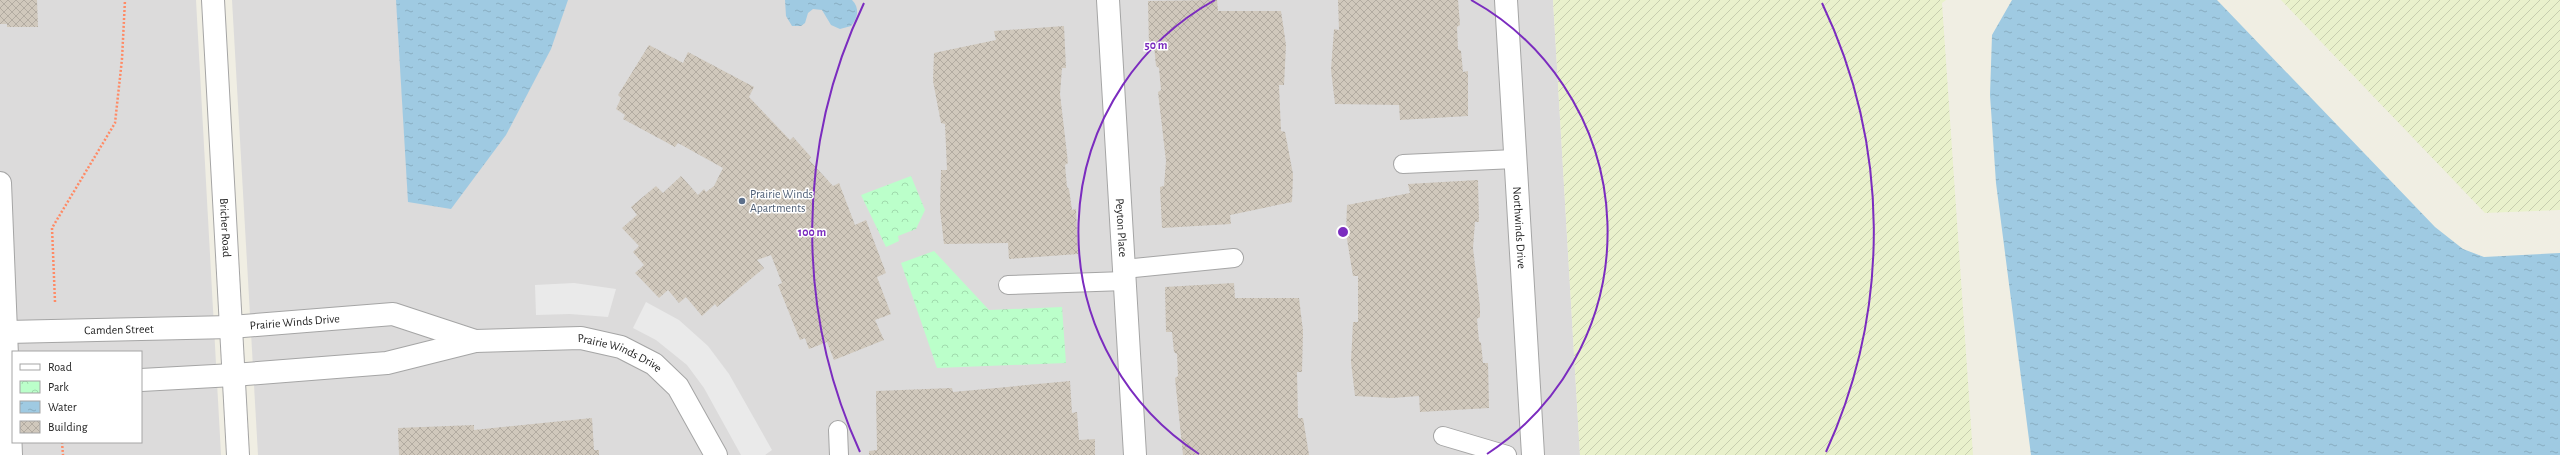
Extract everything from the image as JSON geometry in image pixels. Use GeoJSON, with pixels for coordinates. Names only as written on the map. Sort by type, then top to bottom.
{"type":"FeatureCollection","features":[{"type":"Feature","properties":{"kind":"street","name":"Bricher Road"},"geometry":{"type":"LineString","coordinates":[[213,0],[238,455]]}},
{"type":"Feature","properties":{"kind":"street","name":"Peyton Place"},"geometry":{"type":"LineString","coordinates":[[1108,0],[1135,455]]}},
{"type":"Feature","properties":{"kind":"street","name":"Northwinds Drive"},"geometry":{"type":"LineString","coordinates":[[1506,0],[1529,455]]}},
{"type":"Feature","properties":{"kind":"street"},"geometry":{"type":"LineString","coordinates":[[0,183],[11,386],[11,455]]}},
{"type":"Feature","properties":{"kind":"street","name":"Prairie Winds Drive"},"geometry":{"type":"LineString","coordinates":[[231,327],[393,314],[475,340]]}},
{"type":"Feature","properties":{"kind":"street","name":"Camden Street"},"geometry":{"type":"LineString","coordinates":[[7,332],[231,327]]}},
{"type":"Feature","properties":{"kind":"street","name":"Prairie Winds Drive"},"geometry":{"type":"LineString","coordinates":[[233,375],[387,363],[475,340],[582,338],[621,347],[654,364],[678,387],[716,455]]}},
{"type":"Feature","properties":{"kind":"street"},"geometry":{"type":"LineString","coordinates":[[142,380],[233,375]]}},
{"type":"Feature","properties":{"kind":"lane"},"geometry":{"type":"LineString","coordinates":[[1403,164],[1515,159]]}},
{"type":"Feature","properties":{"kind":"lane"},"geometry":{"type":"LineString","coordinates":[[1008,285],[1124,275],[1234,258]]}},
{"type":"Feature","properties":{"kind":"lane"},"geometry":{"type":"LineString","coordinates":[[838,430],[839,455]]}},
{"type":"Feature","properties":{"kind":"lane"},"geometry":{"type":"LineString","coordinates":[[1443,436],[1507,455]]}},
{"type":"Feature","properties":{"kind":"path"},"geometry":{"type":"LineString","coordinates":[[57,332],[52,228],[115,123],[122,59],[125,0]]}},
{"type":"Feature","properties":{"kind":"path"},"geometry":{"type":"LineString","coordinates":[[62,443],[63,455]]}},
{"type":"Feature","properties":{"kind":"shaded area"},"geometry":{"type":"Polygon","coordinates":[[[0,0],[196,0],[221,455],[0,455],[0,0]]]}},
{"type":"Feature","properties":{"kind":"shaded area","name":"Prairie Winds Apartments"},"geometry":{"type":"Polygon","coordinates":[[[232,0],[1553,0],[1580,455],[258,455],[232,0]]]}},
{"type":"Feature","properties":{"kind":"shaded area"},"geometry":{"type":"Polygon","coordinates":[[[574,283],[616,289],[608,317],[570,314],[536,315],[535,285],[574,283]]]}},
{"type":"Feature","properties":{"kind":"shaded area"},"geometry":{"type":"Polygon","coordinates":[[[646,302],[679,320],[708,346],[729,374],[772,450],[765,455],[741,455],[704,388],[687,365],[656,340],[633,328],[646,302]]]}},
{"type":"Feature","properties":{"kind":"green space"},"geometry":{"type":"Polygon","coordinates":[[[1553,0],[1946,0],[1942,3],[1973,455],[1580,455],[1553,0]]]}},
{"type":"Feature","properties":{"kind":"green space"},"geometry":{"type":"Polygon","coordinates":[[[2281,0],[2560,0],[2560,210],[2485,213],[2281,0]]]}},
{"type":"Feature","properties":{"kind":"green space"},"geometry":{"type":"Polygon","coordinates":[[[911,176],[925,210],[916,229],[898,236],[899,241],[886,247],[861,195],[911,176]]]}},
{"type":"Feature","properties":{"kind":"green space"},"geometry":{"type":"Polygon","coordinates":[[[934,251],[989,310],[1062,307],[1066,363],[937,368],[901,263],[934,251]]]}},
{"type":"Feature","properties":{"kind":"water"},"geometry":{"type":"Polygon","coordinates":[[[396,0],[568,0],[551,49],[506,135],[451,209],[408,202],[396,0]]]}},
{"type":"Feature","properties":{"kind":"water"},"geometry":{"type":"Polygon","coordinates":[[[785,0],[852,0],[856,6],[857,16],[851,26],[840,29],[831,25],[822,10],[813,9],[808,13],[805,23],[801,26],[792,26],[786,16],[785,0]]]}},
{"type":"Feature","properties":{"kind":"water"},"geometry":{"type":"Polygon","coordinates":[[[2012,0],[2217,0],[2435,227],[2463,249],[2484,257],[2560,253],[2560,455],[2031,455],[1996,183],[1990,95],[1992,35],[2012,0]]]}},
{"type":"Feature","properties":{"kind":"building"},"geometry":{"type":"Polygon","coordinates":[[[0,0],[37,0],[38,27],[7,27],[7,24],[0,24],[0,0]]]}},
{"type":"Feature","properties":{"kind":"building"},"geometry":{"type":"Polygon","coordinates":[[[1217,0],[1218,11],[1281,11],[1286,45],[1284,85],[1279,85],[1281,131],[1285,132],[1293,174],[1292,202],[1230,215],[1231,224],[1162,228],[1160,187],[1164,186],[1166,161],[1158,92],[1161,90],[1159,68],[1156,66],[1154,45],[1149,46],[1148,1],[1217,0]]]}},
{"type":"Feature","properties":{"kind":"building"},"geometry":{"type":"Polygon","coordinates":[[[1338,0],[1458,0],[1460,25],[1457,27],[1458,49],[1461,51],[1463,72],[1468,71],[1468,116],[1400,120],[1399,105],[1335,104],[1331,70],[1334,29],[1339,30],[1338,0]]]}},
{"type":"Feature","properties":{"kind":"building"},"geometry":{"type":"Polygon","coordinates":[[[1064,26],[1066,68],[1062,68],[1060,94],[1068,163],[1065,165],[1067,187],[1069,189],[1072,210],[1076,209],[1078,254],[1009,259],[1008,243],[944,244],[940,210],[941,170],[947,170],[945,124],[941,123],[933,81],[934,53],[996,40],[994,31],[1064,26]]]}},
{"type":"Feature","properties":{"kind":"building","name":"Prairie Winds Apartments"},"geometry":{"type":"Polygon","coordinates":[[[649,45],[683,63],[688,52],[754,87],[749,97],[790,140],[793,137],[811,157],[809,160],[833,186],[839,183],[855,225],[866,220],[886,273],[877,277],[891,314],[875,320],[884,340],[834,360],[827,342],[809,349],[805,338],[800,340],[778,285],[782,283],[771,255],[757,260],[764,268],[717,307],[715,304],[702,316],[686,297],[679,303],[668,290],[659,298],[635,273],[644,265],[633,252],[639,246],[622,228],[637,215],[631,207],[656,186],[663,193],[681,176],[698,195],[704,189],[706,192],[714,186],[723,168],[678,143],[675,147],[623,119],[625,115],[616,109],[621,98],[618,95],[649,45]]]}},
{"type":"Feature","properties":{"kind":"building"},"geometry":{"type":"Polygon","coordinates":[[[1478,180],[1479,222],[1475,222],[1473,248],[1480,307],[1480,317],[1477,319],[1479,341],[1481,343],[1483,363],[1488,363],[1489,408],[1420,412],[1419,396],[1392,398],[1355,396],[1351,362],[1353,322],[1358,322],[1358,276],[1353,276],[1346,233],[1347,205],[1410,193],[1408,184],[1478,180]]]}},
{"type":"Feature","properties":{"kind":"building"},"geometry":{"type":"Polygon","coordinates":[[[1234,283],[1235,298],[1299,298],[1303,331],[1302,372],[1297,372],[1298,418],[1303,418],[1309,455],[1183,455],[1175,378],[1178,376],[1177,354],[1174,352],[1172,332],[1166,332],[1165,287],[1234,283]]]}},
{"type":"Feature","properties":{"kind":"building"},"geometry":{"type":"Polygon","coordinates":[[[1070,381],[1072,413],[1077,412],[1079,440],[1095,439],[1095,455],[869,455],[869,451],[877,450],[876,391],[952,388],[953,392],[1070,381]]]}},
{"type":"Feature","properties":{"kind":"building"},"geometry":{"type":"Polygon","coordinates":[[[592,418],[594,450],[599,450],[599,455],[399,455],[398,428],[474,425],[474,430],[592,418]]]}},
{"type":"Feature","properties":{"kind":"place","name":"Prairie Winds Apartments"},"geometry":{"type":"Point","coordinates":[742,201]}}]}
